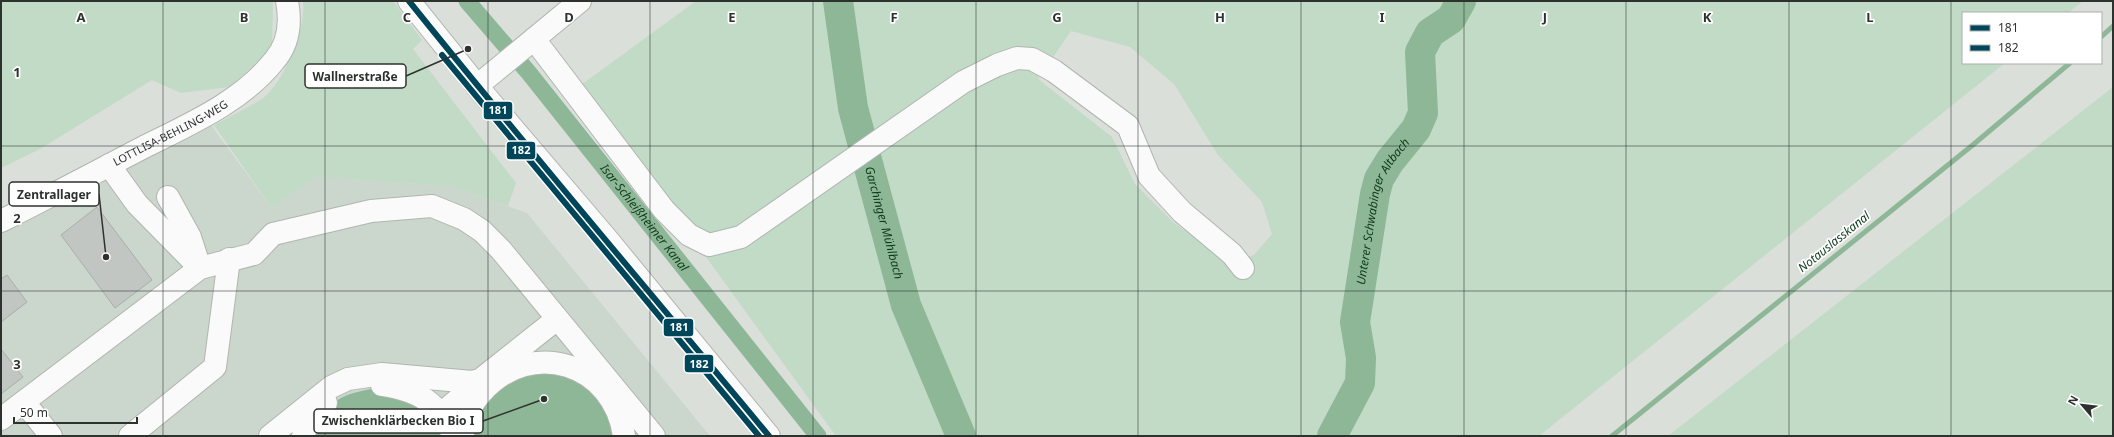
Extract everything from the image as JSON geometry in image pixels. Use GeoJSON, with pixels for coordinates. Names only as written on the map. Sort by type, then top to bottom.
{"type":"FeatureCollection","features":[{"type":"Feature","properties":{"kind":"main road","name":"LOTTLISA-BEHLING-WEG"},"geometry":{"type":"LineString","coordinates":[[1,221],[205,116],[249,88],[275,60],[287,39],[290,15],[287,1]]}},
{"type":"Feature","properties":{"kind":"main road"},"geometry":{"type":"LineString","coordinates":[[409,1],[477,86],[612,245],[769,436]]}},
{"type":"Feature","properties":{"kind":"main road"},"geometry":{"type":"LineString","coordinates":[[477,86],[580,1]]}},
{"type":"Feature","properties":{"kind":"main road"},"geometry":{"type":"LineString","coordinates":[[529,43],[664,210],[688,235],[709,245],[741,237],[963,82],[997,65],[1017,58],[1032,59],[1054,71],[1128,126],[1149,176],[1182,212],[1232,254],[1243,268]]}},
{"type":"Feature","properties":{"kind":"main road"},"geometry":{"type":"LineString","coordinates":[[109,165],[137,204],[200,268]]}},
{"type":"Feature","properties":{"kind":"main road"},"geometry":{"type":"LineString","coordinates":[[168,197],[190,237],[200,268]]}},
{"type":"Feature","properties":{"kind":"main road"},"geometry":{"type":"LineString","coordinates":[[1,420],[200,268],[254,254],[273,234],[371,211],[432,206],[464,219],[482,231],[501,250],[557,318],[607,386],[654,436]]}},
{"type":"Feature","properties":{"kind":"main road"},"geometry":{"type":"LineString","coordinates":[[130,436],[215,367],[230,259]]}},
{"type":"Feature","properties":{"kind":"main road"},"geometry":{"type":"LineString","coordinates":[[441,414],[487,378],[557,318]]}},
{"type":"Feature","properties":{"kind":"main road"},"geometry":{"type":"LineString","coordinates":[[303,424],[331,387],[348,379],[365,375],[382,374],[472,382],[487,378],[517,366],[544,362],[568,366],[607,386],[609,394],[622,419],[624,436]]}},
{"type":"Feature","properties":{"kind":"main road"},"geometry":{"type":"LineString","coordinates":[[463,436],[463,427],[474,401],[487,378]]}},
{"type":"Feature","properties":{"kind":"main road"},"geometry":{"type":"LineString","coordinates":[[270,436],[303,424],[327,402],[352,388],[378,384],[402,388],[426,399],[441,414],[454,436]]}},
{"type":"Feature","properties":{"kind":"main road"},"geometry":{"type":"LineString","coordinates":[[24,402],[51,436]]}},
{"type":"Feature","properties":{"kind":"shaded area"},"geometry":{"type":"Polygon","coordinates":[[[1,1],[273,1],[272,49],[229,87],[181,93],[152,80],[40,149],[1,168],[1,1]]]}},
{"type":"Feature","properties":{"kind":"shaded area"},"geometry":{"type":"Polygon","coordinates":[[[303,1],[393,1],[422,40],[413,49],[516,183],[508,206],[452,186],[316,177],[271,207],[214,125],[263,98],[271,91],[279,80],[298,39],[303,12],[303,1]]]}},
{"type":"Feature","properties":{"kind":"shaded area"},"geometry":{"type":"Polygon","coordinates":[[[696,1],[2083,1],[2069,12],[1962,12],[1962,64],[2004,64],[1539,436],[836,436],[581,85],[696,1]],[[1071,31],[1038,79],[1112,137],[1135,184],[1174,223],[1231,263],[1254,255],[1272,234],[1262,202],[1218,155],[1174,84],[1130,47],[1071,31]]]}},
{"type":"Feature","properties":{"kind":"shaded area"},"geometry":{"type":"Polygon","coordinates":[[[2113,87],[2113,436],[1668,436],[2113,87]]]}},
{"type":"Feature","properties":{"kind":"shaded area"},"geometry":{"type":"Polygon","coordinates":[[[211,125],[271,207],[316,177],[452,186],[527,213],[710,436],[1,436],[1,216],[211,125]]]}},
{"type":"Feature","properties":{"kind":"shaded area"},"geometry":{"type":"Polygon","coordinates":[[[520,369],[590,380],[620,436],[468,436],[479,401],[520,369]]]}},
{"type":"Feature","properties":{"kind":"shaded area"},"geometry":{"type":"Polygon","coordinates":[[[377,388],[422,404],[446,436],[306,436],[334,402],[351,394],[377,388]]]}},
{"type":"Feature","properties":{"kind":"building"},"geometry":{"type":"Polygon","coordinates":[[[97,207],[152,280],[115,308],[61,235],[97,207]]]}},
{"type":"Feature","properties":{"kind":"building"},"geometry":{"type":"Polygon","coordinates":[[[7,275],[27,302],[1,322],[1,279],[7,275]]]}},
{"type":"Feature","properties":{"kind":"building"},"geometry":{"type":"Polygon","coordinates":[[[1,349],[23,377],[1,394],[1,349]]]}},
{"type":"Feature","properties":{"kind":"waterway","name":"Isar-Schleißheimer Kanal"},"geometry":{"type":"LineString","coordinates":[[467,1],[529,73],[818,436]]}},
{"type":"Feature","properties":{"kind":"waterway","name":"Garchinger Mühlbach"},"geometry":{"type":"LineString","coordinates":[[838,1],[853,108],[906,305],[961,436]]}},
{"type":"Feature","properties":{"kind":"waterway","name":"Unterer Schwabinger Altbach"},"geometry":{"type":"LineString","coordinates":[[1332,436],[1360,383],[1361,358],[1355,322],[1375,194],[1379,179],[1390,161],[1416,129],[1423,113],[1420,52],[1430,33],[1451,19],[1461,1]]}},
{"type":"Feature","properties":{"kind":"waterway","name":"Notauslasskanal"},"geometry":{"type":"LineString","coordinates":[[2102,36],[2113,26]]}},
{"type":"Feature","properties":{"kind":"waterway","name":"Notauslasskanal"},"geometry":{"type":"LineString","coordinates":[[1612,436],[1974,144],[2069,64]]}},
{"type":"Feature","properties":{"kind":"transit line","name":"181"},"geometry":{"type":"LineString","coordinates":[[409,1],[543,165],[769,436]]}},
{"type":"Feature","properties":{"kind":"transit line","name":"182"},"geometry":{"type":"LineString","coordinates":[[442,55],[759,436]]}},
{"type":"Feature","properties":{"kind":"place","name":"Wallnerstraße"},"geometry":{"type":"Point","coordinates":[468,49]}},
{"type":"Feature","properties":{"kind":"place","name":"Zentrallager"},"geometry":{"type":"Point","coordinates":[106,257]}},
{"type":"Feature","properties":{"kind":"place","name":"Zwischenklärbecken Bio I"},"geometry":{"type":"Point","coordinates":[544,399]}}]}
